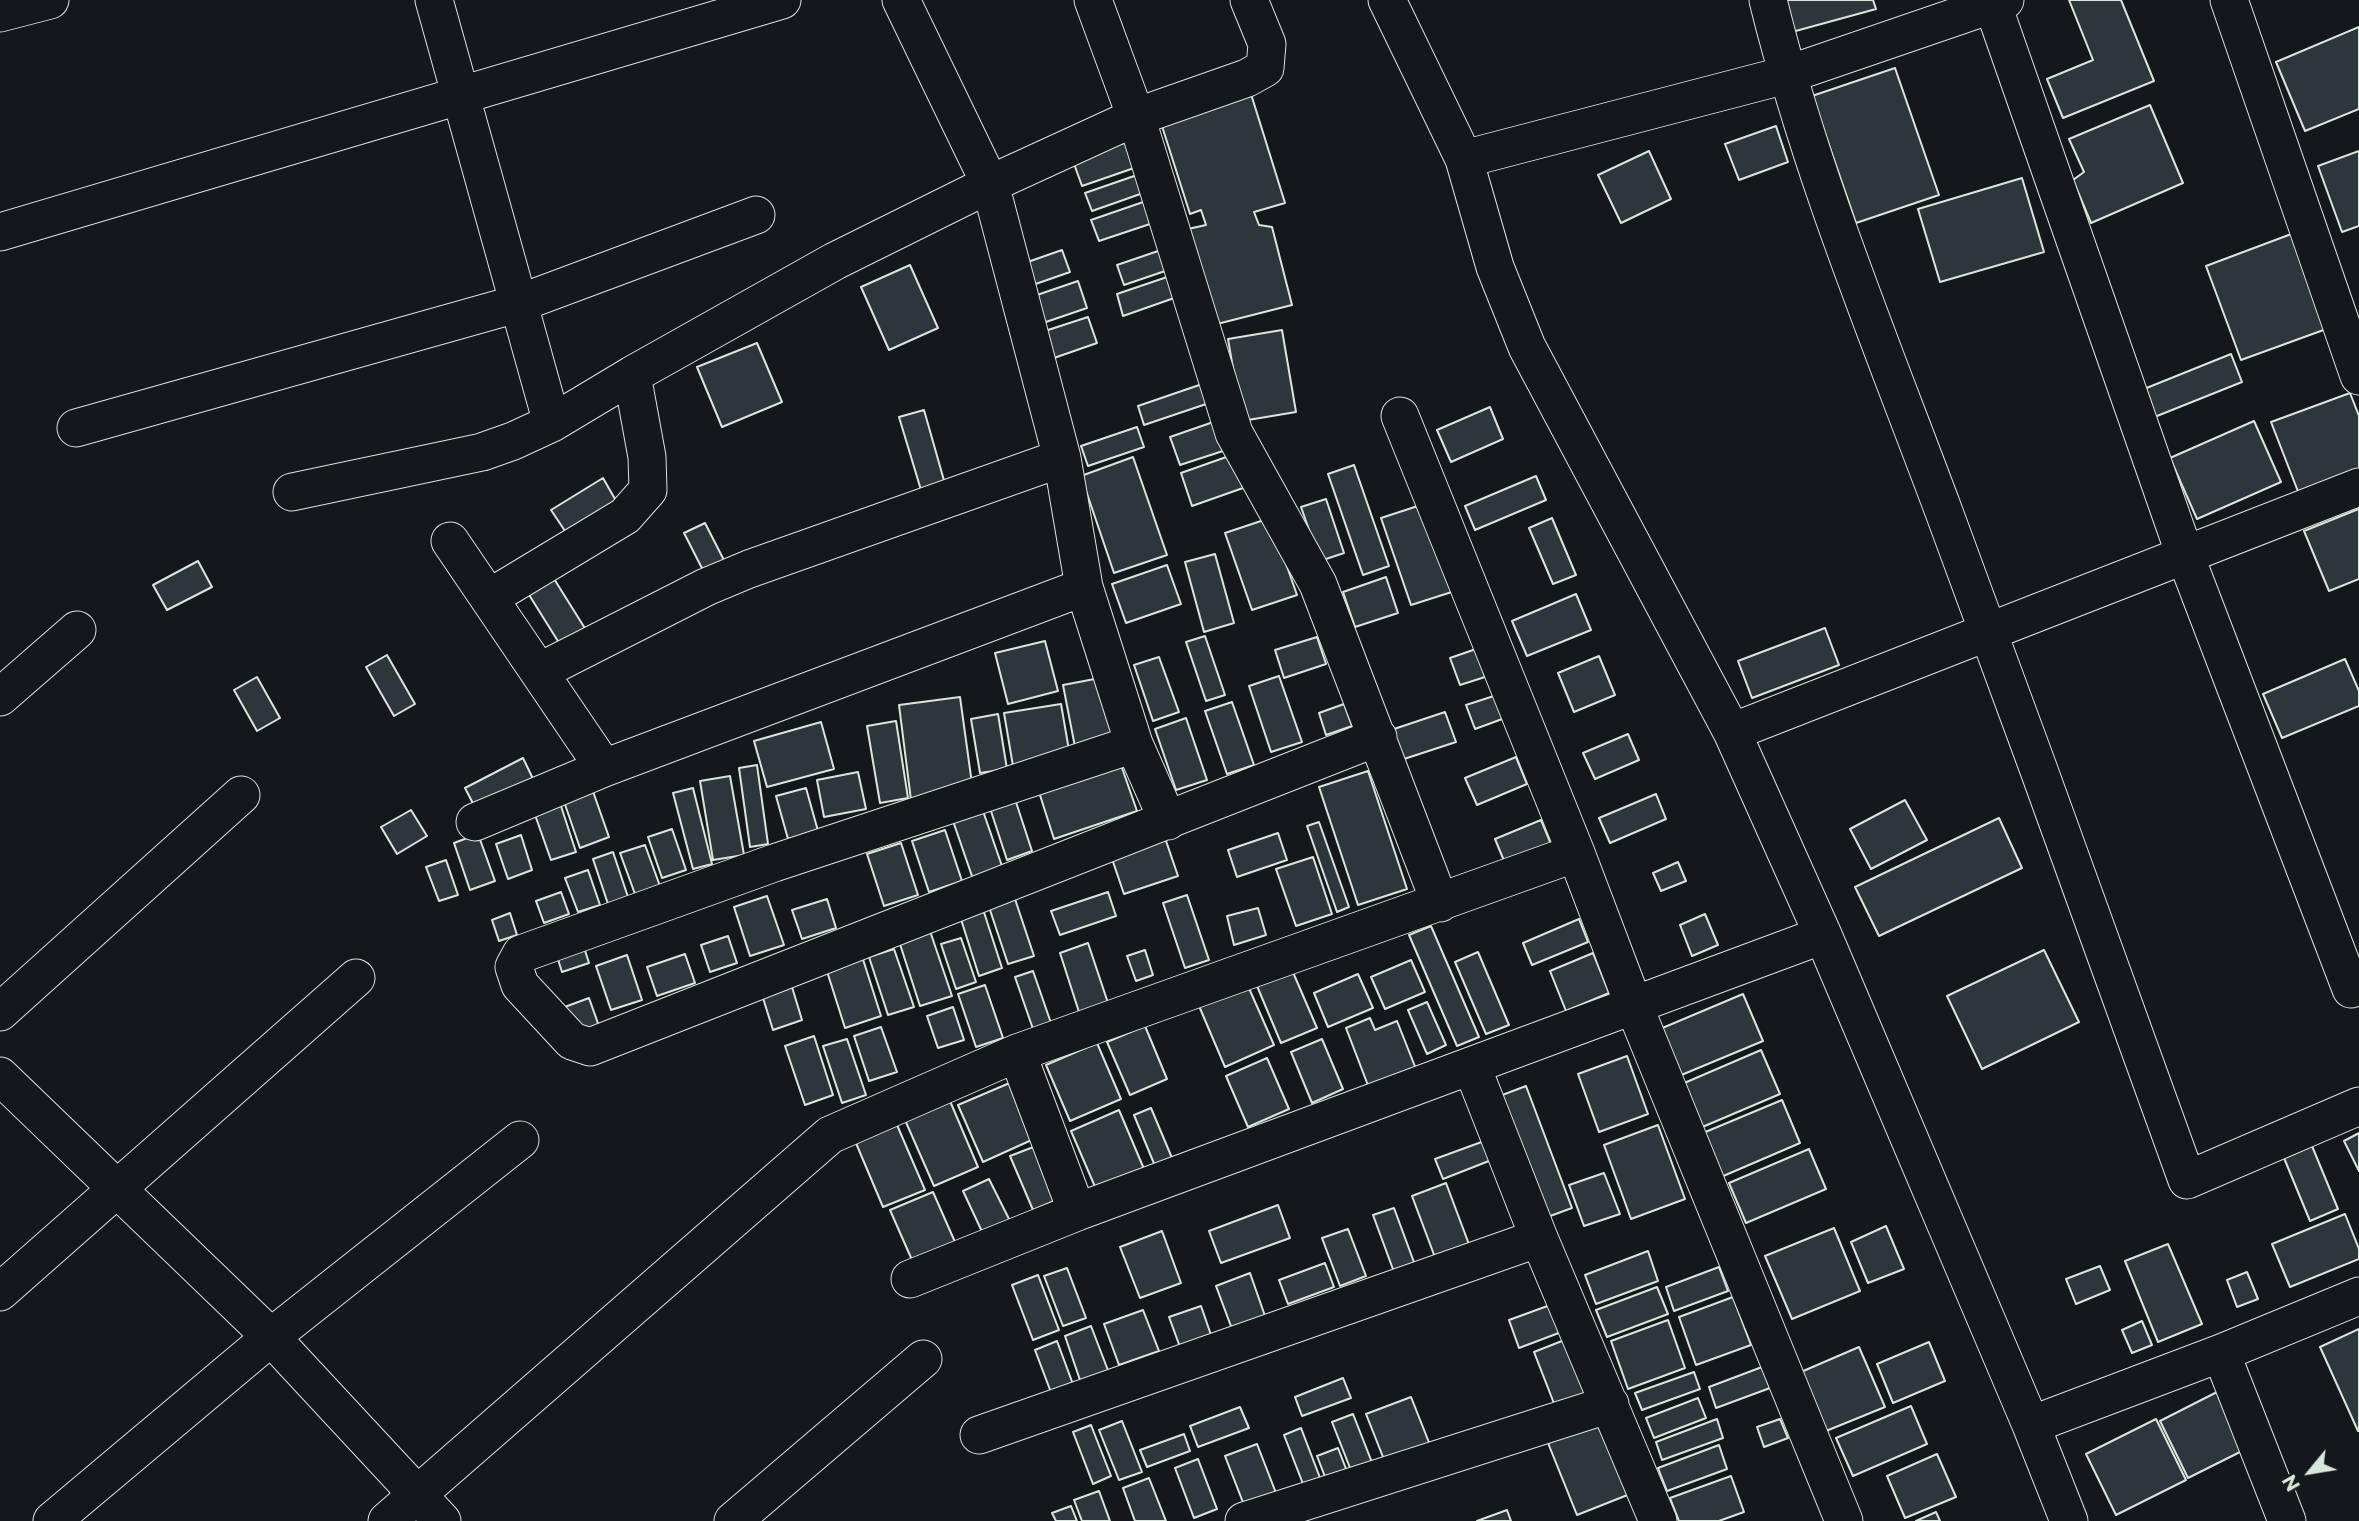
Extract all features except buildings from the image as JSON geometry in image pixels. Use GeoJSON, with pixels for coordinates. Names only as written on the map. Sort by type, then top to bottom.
{"type":"FeatureCollection","features":[{"type":"Feature","properties":{"kind":"street"},"geometry":{"type":"LineString","coordinates":[[0,13],[50,0]]}},
{"type":"Feature","properties":{"kind":"street"},"geometry":{"type":"LineString","coordinates":[[434,0],[552,423]]}},
{"type":"Feature","properties":{"kind":"street"},"geometry":{"type":"LineString","coordinates":[[0,232],[782,0]]}},
{"type":"Feature","properties":{"kind":"street"},"geometry":{"type":"LineString","coordinates":[[901,0],[989,184],[1062,458],[1084,587],[1134,744],[1168,821]]}},
{"type":"Feature","properties":{"kind":"street"},"geometry":{"type":"LineString","coordinates":[[1093,0],[1136,117],[1234,432],[1318,584],[1440,903]]}},
{"type":"Feature","properties":{"kind":"street"},"geometry":{"type":"LineString","coordinates":[[292,492],[482,452],[513,441],[552,423],[835,261],[989,184],[1136,117],[1247,78],[1265,68],[1267,44],[1249,0]]}},
{"type":"Feature","properties":{"kind":"street"},"geometry":{"type":"LineString","coordinates":[[1387,0],[1464,159],[1495,267],[1527,347],[1732,732],[1823,935],[2031,1425],[2069,1521]]}},
{"type":"Feature","properties":{"kind":"street"},"geometry":{"type":"LineString","coordinates":[[1768,0],[1786,75],[1831,207],[1989,631],[2187,1180],[2359,1106]]}},
{"type":"Feature","properties":{"kind":"street"},"geometry":{"type":"LineString","coordinates":[[2229,0],[2359,376]]}},
{"type":"Feature","properties":{"kind":"street"},"geometry":{"type":"LineString","coordinates":[[1464,159],[1786,75],[1996,2],[2185,555],[2351,989]]}},
{"type":"Feature","properties":{"kind":"street"},"geometry":{"type":"LineString","coordinates":[[76,428],[520,303],[756,215]]}},
{"type":"Feature","properties":{"kind":"street"},"geometry":{"type":"LineString","coordinates":[[489,598],[625,516],[648,490],[647,457],[632,375]]}},
{"type":"Feature","properties":{"kind":"street"},"geometry":{"type":"LineString","coordinates":[[1399,416],[1576,853],[1634,1006],[1844,1521]]}},
{"type":"Feature","properties":{"kind":"street"},"geometry":{"type":"LineString","coordinates":[[539,672],[706,587],[749,569],[1062,458]]}},
{"type":"Feature","properties":{"kind":"street"},"geometry":{"type":"LineString","coordinates":[[1732,732],[2359,487]]}},
{"type":"Feature","properties":{"kind":"street"},"geometry":{"type":"LineString","coordinates":[[450,541],[604,768]]}},
{"type":"Feature","properties":{"kind":"street"},"geometry":{"type":"LineString","coordinates":[[475,822],[604,768],[1084,587]]}},
{"type":"Feature","properties":{"kind":"street"},"geometry":{"type":"LineString","coordinates":[[0,697],[77,630]]}},
{"type":"Feature","properties":{"kind":"street"},"geometry":{"type":"LineString","coordinates":[[1134,744],[774,863],[521,954],[514,967],[520,985],[572,1041],[590,1048],[1378,737]]}},
{"type":"Feature","properties":{"kind":"street"},"geometry":{"type":"LineString","coordinates":[[0,1012],[242,795]]}},
{"type":"Feature","properties":{"kind":"street"},"geometry":{"type":"LineString","coordinates":[[387,1521],[430,1508],[830,1135],[1017,1052],[1576,853]]}},
{"type":"Feature","properties":{"kind":"street"},"geometry":{"type":"LineString","coordinates":[[910,1279],[1077,1212],[1823,935]]}},
{"type":"Feature","properties":{"kind":"street"},"geometry":{"type":"LineString","coordinates":[[0,1292],[356,978]]}},
{"type":"Feature","properties":{"kind":"street"},"geometry":{"type":"LineString","coordinates":[[1017,1052],[1077,1212]]}},
{"type":"Feature","properties":{"kind":"street"},"geometry":{"type":"LineString","coordinates":[[1472,1067],[1539,1238],[1658,1521]]}},
{"type":"Feature","properties":{"kind":"street"},"geometry":{"type":"LineString","coordinates":[[0,1076],[271,1337],[430,1508]]}},
{"type":"Feature","properties":{"kind":"street"},"geometry":{"type":"LineString","coordinates":[[52,1521],[271,1337],[520,1140]]}},
{"type":"Feature","properties":{"kind":"street"},"geometry":{"type":"LineString","coordinates":[[979,1435],[1539,1238]]}},
{"type":"Feature","properties":{"kind":"street"},"geometry":{"type":"LineString","coordinates":[[2031,1425],[2221,1353],[2359,1296]]}},
{"type":"Feature","properties":{"kind":"street"},"geometry":{"type":"LineString","coordinates":[[2221,1353],[2287,1521]]}},
{"type":"Feature","properties":{"kind":"street"},"geometry":{"type":"LineString","coordinates":[[733,1521],[923,1359]]}},
{"type":"Feature","properties":{"kind":"street"},"geometry":{"type":"LineString","coordinates":[[1244,1521],[1610,1404]]}}]}
